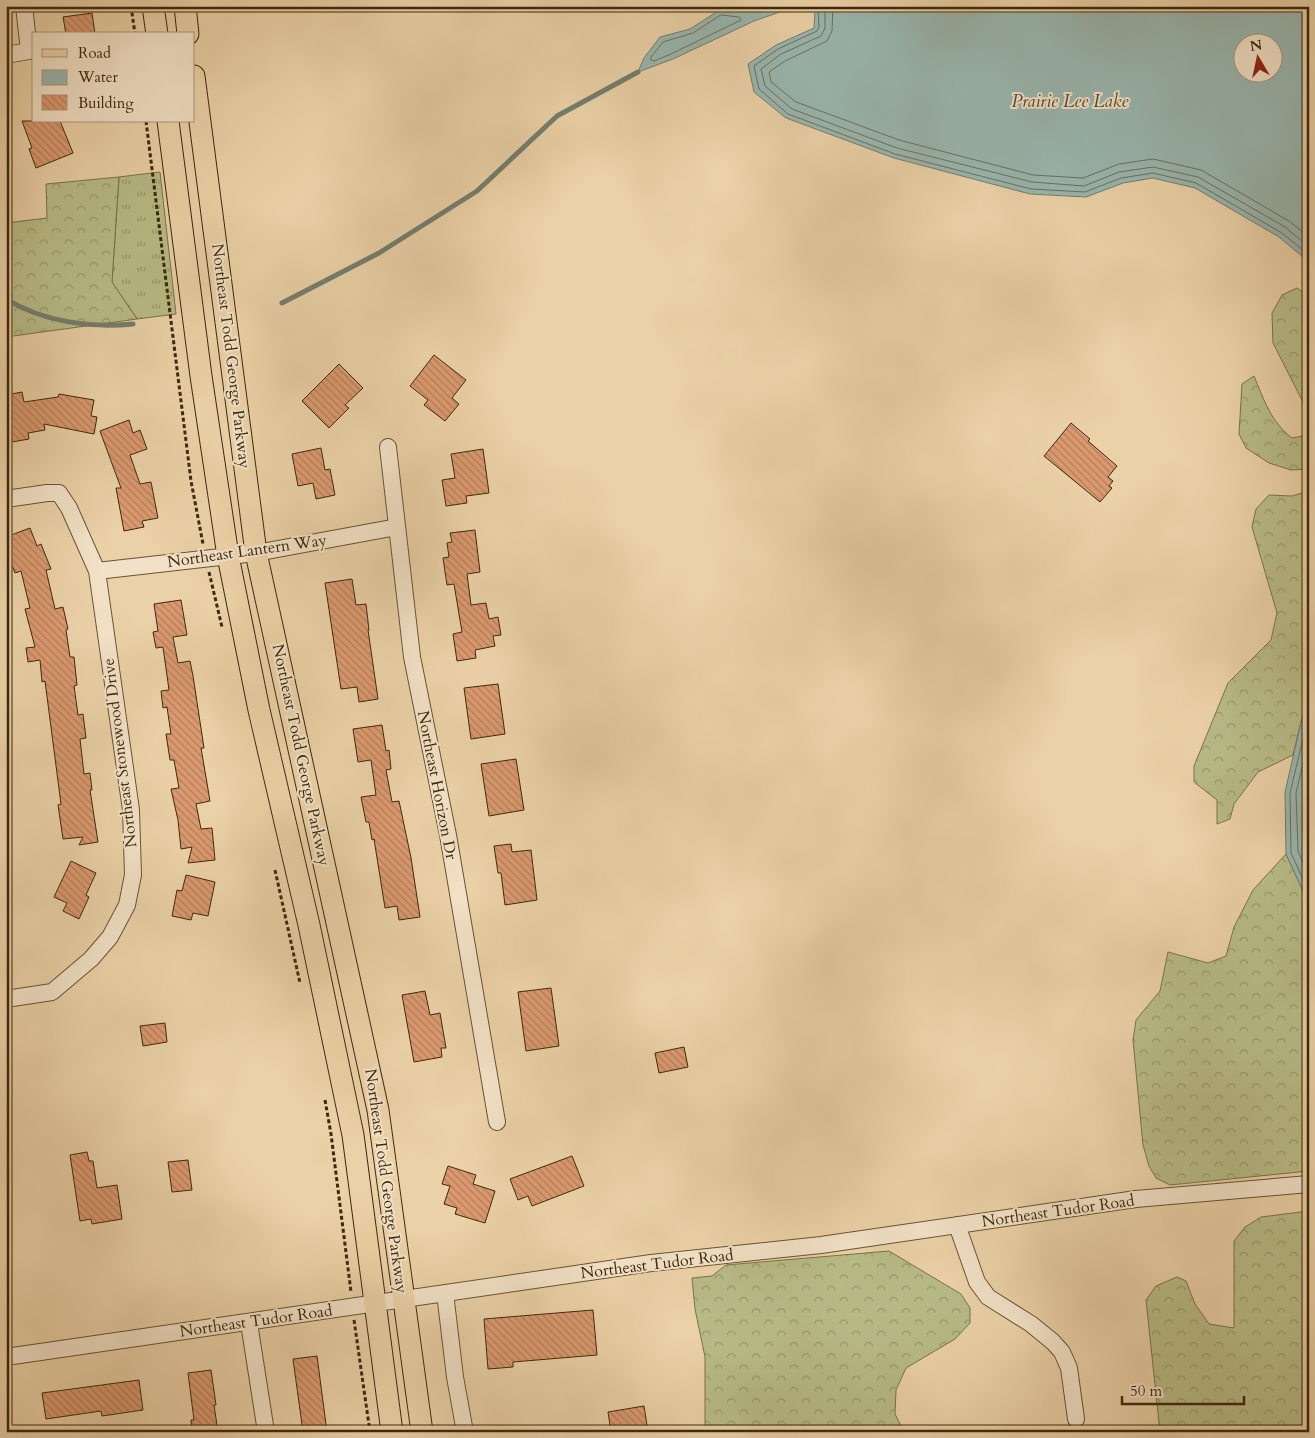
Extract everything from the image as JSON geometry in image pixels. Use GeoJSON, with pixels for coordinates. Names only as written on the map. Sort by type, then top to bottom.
{"type":"FeatureCollection","features":[{"type":"Feature","properties":{"kind":"main road"},"geometry":{"type":"LineString","coordinates":[[153,6],[157,32]]}},
{"type":"Feature","properties":{"kind":"main road"},"geometry":{"type":"LineString","coordinates":[[184,6],[188,32]]}},
{"type":"Feature","properties":{"kind":"main road","name":"Northeast Todd George Parkway"},"geometry":{"type":"LineString","coordinates":[[195,84],[256,553],[378,1110],[422,1432]]}},
{"type":"Feature","properties":{"kind":"main road","name":"Northeast Todd George Parkway"},"geometry":{"type":"LineString","coordinates":[[168,122],[201,376],[228,556],[259,710],[344,1086],[353,1135],[392,1432]]}},
{"type":"Feature","properties":{"kind":"street"},"geometry":{"type":"LineString","coordinates":[[6,55],[29,51],[24,6]]}},
{"type":"Feature","properties":{"kind":"street","name":"Northeast Horizon Dr"},"geometry":{"type":"LineString","coordinates":[[388,447],[412,657],[448,835],[497,1122]]}},
{"type":"Feature","properties":{"kind":"street","name":"Northeast Stonewood Drive"},"geometry":{"type":"LineString","coordinates":[[6,499],[59,493],[69,508],[98,571],[131,810],[133,875],[127,905],[110,937],[91,959],[52,992],[6,999]]}},
{"type":"Feature","properties":{"kind":"street","name":"Northeast Lantern Way"},"geometry":{"type":"LineString","coordinates":[[98,571],[256,553],[397,528]]}},
{"type":"Feature","properties":{"kind":"street","name":"Northeast Tudor Road"},"geometry":{"type":"LineString","coordinates":[[6,1357],[651,1263],[821,1245],[1136,1199],[1309,1184]]}},
{"type":"Feature","properties":{"kind":"street"},"geometry":{"type":"LineString","coordinates":[[957,1225],[977,1282],[988,1297],[1031,1324],[1062,1352],[1069,1368],[1076,1418]]}},
{"type":"Feature","properties":{"kind":"street"},"geometry":{"type":"LineString","coordinates":[[445,1293],[454,1377],[465,1432]]}},
{"type":"Feature","properties":{"kind":"street"},"geometry":{"type":"LineString","coordinates":[[249,1323],[266,1432]]}},
{"type":"Feature","properties":{"kind":"path"},"geometry":{"type":"LineString","coordinates":[[131,6],[135,32]]}},
{"type":"Feature","properties":{"kind":"green space"},"geometry":{"type":"Polygon","coordinates":[[[160,172],[176,314],[137,319],[112,282],[119,177],[160,172]]]}},
{"type":"Feature","properties":{"kind":"green space"},"geometry":{"type":"Polygon","coordinates":[[[119,177],[112,282],[137,319],[6,337],[6,223],[47,218],[46,184],[119,177]]]}},
{"type":"Feature","properties":{"kind":"green space"},"geometry":{"type":"Polygon","coordinates":[[[1297,288],[1309,296],[1309,414],[1273,343],[1272,313],[1282,295],[1297,288]]]}},
{"type":"Feature","properties":{"kind":"green space"},"geometry":{"type":"Polygon","coordinates":[[[1254,376],[1273,418],[1292,438],[1304,436],[1309,416],[1309,469],[1291,470],[1269,463],[1246,448],[1239,434],[1242,384],[1254,376]]]}},
{"type":"Feature","properties":{"kind":"green space"},"geometry":{"type":"Polygon","coordinates":[[[1309,491],[1309,700],[1302,718],[1293,755],[1258,772],[1234,804],[1230,819],[1217,824],[1217,800],[1194,782],[1194,766],[1228,683],[1271,640],[1277,613],[1252,527],[1256,509],[1269,495],[1292,496],[1309,491]]]}},
{"type":"Feature","properties":{"kind":"green space"},"geometry":{"type":"Polygon","coordinates":[[[1286,854],[1309,904],[1309,1171],[1170,1185],[1156,1178],[1149,1166],[1143,1145],[1133,1040],[1136,1020],[1160,991],[1168,952],[1208,963],[1226,956],[1234,927],[1253,890],[1286,854]]]}},
{"type":"Feature","properties":{"kind":"green space"},"geometry":{"type":"Polygon","coordinates":[[[1309,1211],[1309,1432],[1160,1432],[1146,1300],[1156,1286],[1177,1277],[1186,1281],[1195,1304],[1209,1324],[1234,1328],[1234,1241],[1245,1227],[1261,1217],[1309,1211]]]}},
{"type":"Feature","properties":{"kind":"green space"},"geometry":{"type":"Polygon","coordinates":[[[889,1251],[961,1294],[970,1308],[970,1323],[955,1339],[906,1368],[896,1390],[895,1414],[904,1432],[705,1432],[705,1357],[695,1309],[692,1278],[712,1276],[726,1265],[889,1251]]]}},
{"type":"Feature","properties":{"kind":"water"},"geometry":{"type":"Polygon","coordinates":[[[748,6],[797,6],[754,21],[673,59],[638,72],[644,58],[660,37],[690,29],[721,9],[739,11],[748,6]]]}},
{"type":"Feature","properties":{"kind":"water","name":"Prairie Lee Lake"},"geometry":{"type":"Polygon","coordinates":[[[798,6],[1309,6],[1309,262],[1279,237],[1195,188],[1153,178],[1123,183],[1086,197],[1030,194],[894,158],[786,118],[754,92],[748,64],[776,45],[814,28],[815,9],[798,6]]]}},
{"type":"Feature","properties":{"kind":"water"},"geometry":{"type":"Polygon","coordinates":[[[1309,700],[1309,904],[1286,854],[1285,792],[1302,718],[1309,700]]]}},
{"type":"Feature","properties":{"kind":"building"},"geometry":{"type":"Polygon","coordinates":[[[92,13],[95,32],[66,32],[63,17],[92,13]]]}},
{"type":"Feature","properties":{"kind":"building"},"geometry":{"type":"Polygon","coordinates":[[[22,121],[60,122],[73,153],[36,168],[29,149],[32,148],[22,121]]]}},
{"type":"Feature","properties":{"kind":"building"},"geometry":{"type":"Polygon","coordinates":[[[434,355],[466,380],[452,398],[459,404],[445,421],[424,405],[428,400],[410,386],[434,355]]]}},
{"type":"Feature","properties":{"kind":"building"},"geometry":{"type":"Polygon","coordinates":[[[339,364],[363,388],[345,405],[349,408],[329,428],[302,401],[339,364]]]}},
{"type":"Feature","properties":{"kind":"building"},"geometry":{"type":"Polygon","coordinates":[[[22,392],[24,402],[58,397],[59,394],[94,400],[91,416],[97,417],[94,434],[44,424],[45,430],[28,433],[29,439],[6,443],[6,395],[22,392]]]}},
{"type":"Feature","properties":{"kind":"building"},"geometry":{"type":"Polygon","coordinates":[[[129,420],[133,433],[140,430],[147,449],[130,455],[140,484],[151,482],[158,518],[142,521],[144,527],[124,531],[116,488],[121,488],[100,431],[129,420]]]}},
{"type":"Feature","properties":{"kind":"building"},"geometry":{"type":"Polygon","coordinates":[[[1071,423],[1090,439],[1088,441],[1117,466],[1108,477],[1113,481],[1109,486],[1112,488],[1100,502],[1044,456],[1071,423]]]}},
{"type":"Feature","properties":{"kind":"building"},"geometry":{"type":"Polygon","coordinates":[[[321,448],[325,470],[330,469],[335,495],[316,499],[313,483],[298,486],[292,454],[321,448]]]}},
{"type":"Feature","properties":{"kind":"building"},"geometry":{"type":"Polygon","coordinates":[[[483,449],[489,493],[466,496],[467,503],[446,506],[442,480],[455,478],[451,454],[483,449]]]}},
{"type":"Feature","properties":{"kind":"building"},"geometry":{"type":"Polygon","coordinates":[[[30,528],[37,546],[41,544],[51,569],[46,570],[55,609],[63,607],[68,629],[66,630],[70,657],[74,657],[77,685],[74,686],[78,715],[83,714],[86,738],[80,739],[84,774],[90,773],[92,790],[90,790],[98,842],[79,845],[83,837],[63,839],[58,805],[61,804],[45,681],[42,682],[40,660],[28,662],[26,648],[35,647],[25,609],[30,608],[21,571],[15,573],[6,549],[6,537],[30,528]]]}},
{"type":"Feature","properties":{"kind":"building"},"geometry":{"type":"Polygon","coordinates":[[[475,530],[480,572],[467,574],[471,605],[486,603],[489,619],[498,617],[501,635],[493,636],[495,646],[475,650],[476,658],[457,661],[453,634],[462,632],[454,584],[447,585],[443,558],[449,557],[447,543],[452,542],[450,533],[475,530]]]}},
{"type":"Feature","properties":{"kind":"building"},"geometry":{"type":"Polygon","coordinates":[[[352,579],[356,605],[366,604],[378,699],[359,702],[357,687],[341,689],[325,583],[352,579]]]}},
{"type":"Feature","properties":{"kind":"building"},"geometry":{"type":"Polygon","coordinates":[[[181,600],[187,635],[173,637],[178,663],[190,661],[193,676],[204,748],[201,748],[210,801],[196,804],[201,829],[212,828],[215,860],[188,863],[192,847],[181,849],[178,820],[171,789],[179,788],[174,760],[170,760],[166,734],[171,734],[167,707],[163,708],[161,691],[169,690],[163,647],[156,648],[153,632],[158,631],[154,604],[181,600]]]}},
{"type":"Feature","properties":{"kind":"building"},"geometry":{"type":"Polygon","coordinates":[[[498,684],[505,734],[471,739],[464,688],[498,684]]]}},
{"type":"Feature","properties":{"kind":"building"},"geometry":{"type":"Polygon","coordinates":[[[382,725],[386,751],[389,750],[391,769],[386,770],[392,802],[399,801],[411,858],[420,917],[399,920],[397,906],[385,908],[374,839],[372,840],[369,822],[366,822],[361,797],[376,795],[371,760],[358,762],[353,729],[382,725]]]}},
{"type":"Feature","properties":{"kind":"building"},"geometry":{"type":"Polygon","coordinates":[[[516,759],[524,810],[489,816],[481,764],[516,759]]]}},
{"type":"Feature","properties":{"kind":"building"},"geometry":{"type":"Polygon","coordinates":[[[511,844],[512,852],[531,850],[537,900],[505,905],[501,873],[498,873],[494,846],[511,844]]]}},
{"type":"Feature","properties":{"kind":"building"},"geometry":{"type":"Polygon","coordinates":[[[71,861],[96,873],[86,895],[89,897],[79,919],[63,911],[67,903],[54,897],[71,861]]]}},
{"type":"Feature","properties":{"kind":"building"},"geometry":{"type":"Polygon","coordinates":[[[186,875],[215,882],[208,916],[193,913],[191,920],[172,916],[177,890],[182,891],[186,875]]]}},
{"type":"Feature","properties":{"kind":"building"},"geometry":{"type":"Polygon","coordinates":[[[551,988],[559,1046],[526,1051],[518,992],[551,988]]]}},
{"type":"Feature","properties":{"kind":"building"},"geometry":{"type":"Polygon","coordinates":[[[425,991],[430,1015],[440,1013],[446,1048],[441,1048],[442,1057],[414,1062],[402,995],[425,991]]]}},
{"type":"Feature","properties":{"kind":"building"},"geometry":{"type":"Polygon","coordinates":[[[165,1023],[167,1042],[143,1046],[140,1026],[165,1023]]]}},
{"type":"Feature","properties":{"kind":"building"},"geometry":{"type":"Polygon","coordinates":[[[684,1047],[688,1067],[659,1073],[655,1053],[684,1047]]]}},
{"type":"Feature","properties":{"kind":"building"},"geometry":{"type":"Polygon","coordinates":[[[87,1152],[89,1161],[93,1161],[97,1188],[117,1185],[122,1219],[92,1224],[91,1219],[80,1221],[70,1155],[87,1152]]]}},
{"type":"Feature","properties":{"kind":"building"},"geometry":{"type":"Polygon","coordinates":[[[572,1156],[584,1186],[532,1206],[528,1196],[518,1200],[510,1179],[572,1156]]]}},
{"type":"Feature","properties":{"kind":"building"},"geometry":{"type":"Polygon","coordinates":[[[188,1160],[192,1190],[172,1192],[168,1162],[188,1160]]]}},
{"type":"Feature","properties":{"kind":"building"},"geometry":{"type":"Polygon","coordinates":[[[448,1166],[476,1175],[473,1184],[495,1191],[485,1223],[455,1214],[457,1208],[444,1204],[450,1186],[442,1184],[448,1166]]]}},
{"type":"Feature","properties":{"kind":"building"},"geometry":{"type":"Polygon","coordinates":[[[593,1310],[597,1355],[513,1362],[513,1367],[488,1369],[484,1319],[593,1310]]]}},
{"type":"Feature","properties":{"kind":"building"},"geometry":{"type":"Polygon","coordinates":[[[317,1356],[327,1432],[303,1432],[293,1359],[317,1356]]]}},
{"type":"Feature","properties":{"kind":"building"},"geometry":{"type":"Polygon","coordinates":[[[211,1370],[218,1432],[192,1432],[191,1420],[194,1420],[188,1373],[211,1370]]]}},
{"type":"Feature","properties":{"kind":"building"},"geometry":{"type":"Polygon","coordinates":[[[139,1380],[143,1410],[102,1416],[101,1411],[46,1419],[42,1393],[139,1380]]]}},
{"type":"Feature","properties":{"kind":"building"},"geometry":{"type":"Polygon","coordinates":[[[644,1406],[648,1432],[611,1432],[608,1412],[644,1406]]]}},
{"type":"Feature","properties":{"kind":"waterway"},"geometry":{"type":"LineString","coordinates":[[282,303],[379,253],[477,191],[557,116],[638,72]]}},
{"type":"Feature","properties":{"kind":"waterway"},"geometry":{"type":"LineString","coordinates":[[6,299],[36,313],[68,322],[101,325],[133,324]]}}]}
